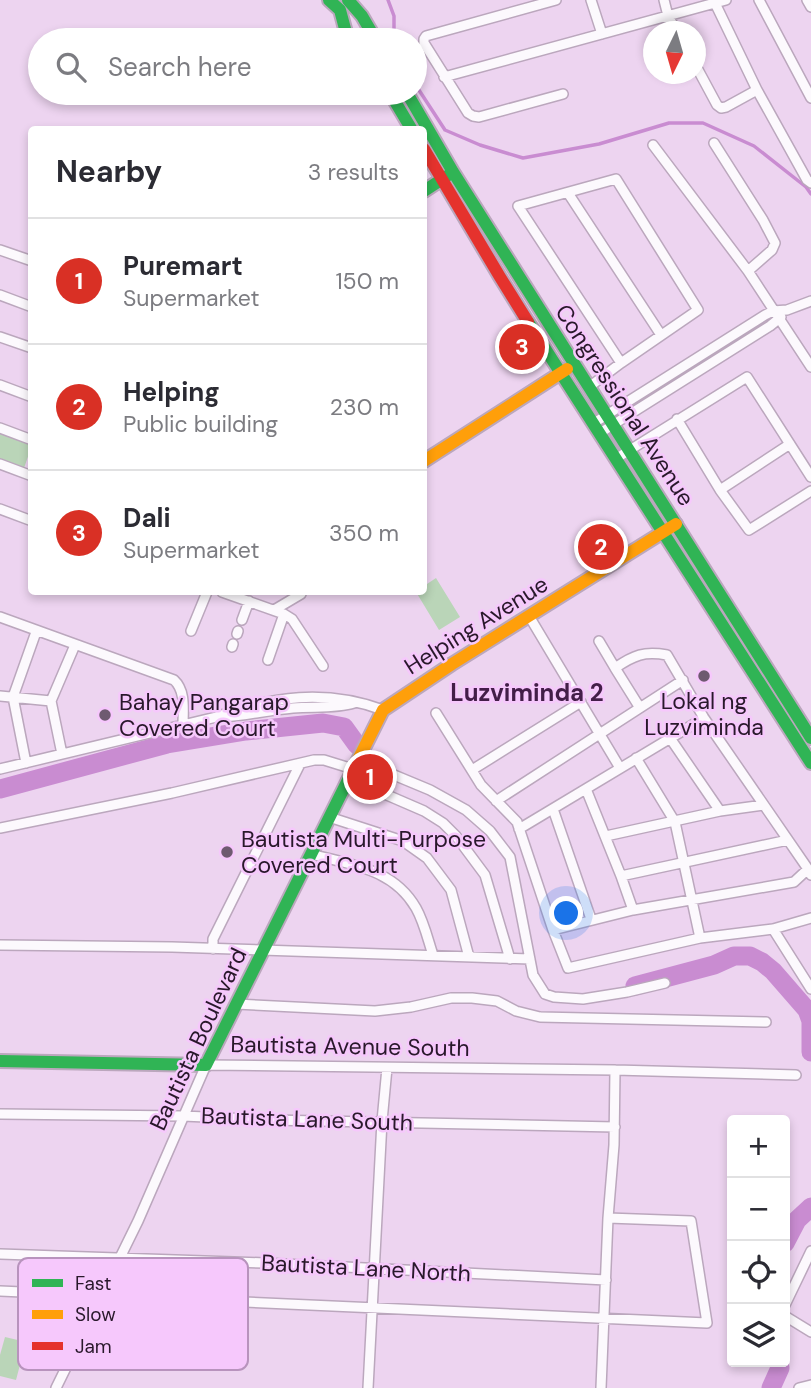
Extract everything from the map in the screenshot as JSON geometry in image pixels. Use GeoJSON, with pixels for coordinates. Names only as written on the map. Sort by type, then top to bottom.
{"type":"FeatureCollection","features":[{"type":"Feature","properties":{"kind":"main road"},"geometry":{"type":"LineString","coordinates":[[329,0],[340,10],[345,28]]}},
{"type":"Feature","properties":{"kind":"main road"},"geometry":{"type":"LineString","coordinates":[[348,0],[369,28]]}},
{"type":"Feature","properties":{"kind":"main road"},"geometry":{"type":"LineString","coordinates":[[397,105],[410,126]]}},
{"type":"Feature","properties":{"kind":"main road","name":"Congressional Avenue"},"geometry":{"type":"LineString","coordinates":[[414,105],[426,126]]}},
{"type":"Feature","properties":{"kind":"main road","name":"Congressional Avenue"},"geometry":{"type":"LineString","coordinates":[[427,127],[610,421],[622,454],[663,532],[811,763]]}},
{"type":"Feature","properties":{"kind":"main road","name":"Congressional Avenue"},"geometry":{"type":"LineString","coordinates":[[427,154],[597,428],[622,454],[676,524],[811,738]]}},
{"type":"Feature","properties":{"kind":"main road"},"geometry":{"type":"LineString","coordinates":[[427,189],[453,172]]}},
{"type":"Feature","properties":{"kind":"main road"},"geometry":{"type":"LineString","coordinates":[[427,459],[573,365]]}},
{"type":"Feature","properties":{"kind":"main road"},"geometry":{"type":"LineString","coordinates":[[663,532],[676,524]]}},
{"type":"Feature","properties":{"kind":"main road","name":"Helping Avenue"},"geometry":{"type":"LineString","coordinates":[[383,710],[663,532]]}},
{"type":"Feature","properties":{"kind":"main road","name":"Bautista Boulevard"},"geometry":{"type":"LineString","coordinates":[[206,1065],[383,710]]}},
{"type":"Feature","properties":{"kind":"main road","name":"Bautista Avenue South"},"geometry":{"type":"LineString","coordinates":[[0,1061],[206,1065]]}},
{"type":"Feature","properties":{"kind":"street"},"geometry":{"type":"LineString","coordinates":[[427,36],[556,0]]}},
{"type":"Feature","properties":{"kind":"street"},"geometry":{"type":"LineString","coordinates":[[591,0],[602,34]]}},
{"type":"Feature","properties":{"kind":"street"},"geometry":{"type":"LineString","coordinates":[[664,0],[671,21]]}},
{"type":"Feature","properties":{"kind":"street"},"geometry":{"type":"LineString","coordinates":[[444,76],[726,0]]}},
{"type":"Feature","properties":{"kind":"street"},"geometry":{"type":"LineString","coordinates":[[759,0],[811,98]]}},
{"type":"Feature","properties":{"kind":"street"},"geometry":{"type":"LineString","coordinates":[[807,0],[811,7]]}},
{"type":"Feature","properties":{"kind":"street"},"geometry":{"type":"LineString","coordinates":[[715,3],[757,90],[811,183]]}},
{"type":"Feature","properties":{"kind":"street"},"geometry":{"type":"LineString","coordinates":[[427,50],[468,113],[473,116],[479,117],[563,94]]}},
{"type":"Feature","properties":{"kind":"street"},"geometry":{"type":"LineString","coordinates":[[705,84],[717,106],[721,108],[757,90]]}},
{"type":"Feature","properties":{"kind":"street"},"geometry":{"type":"LineString","coordinates":[[714,143],[775,243],[772,250],[748,271]]}},
{"type":"Feature","properties":{"kind":"street"},"geometry":{"type":"LineString","coordinates":[[653,145],[748,271],[811,368]]}},
{"type":"Feature","properties":{"kind":"street"},"geometry":{"type":"LineString","coordinates":[[589,387],[698,310],[616,179],[518,206],[621,363]]}},
{"type":"Feature","properties":{"kind":"street"},"geometry":{"type":"LineString","coordinates":[[568,193],[661,335]]}},
{"type":"Feature","properties":{"kind":"street"},"geometry":{"type":"LineString","coordinates":[[0,250],[28,260]]}},
{"type":"Feature","properties":{"kind":"street"},"geometry":{"type":"LineString","coordinates":[[0,295],[28,306]]}},
{"type":"Feature","properties":{"kind":"street"},"geometry":{"type":"LineString","coordinates":[[610,421],[773,310],[787,310],[811,301]]}},
{"type":"Feature","properties":{"kind":"street"},"geometry":{"type":"LineString","coordinates":[[597,428],[779,319],[787,310]]}},
{"type":"Feature","properties":{"kind":"street"},"geometry":{"type":"LineString","coordinates":[[0,337],[28,347]]}},
{"type":"Feature","properties":{"kind":"street"},"geometry":{"type":"LineString","coordinates":[[622,454],[747,377],[811,477]]}},
{"type":"Feature","properties":{"kind":"street"},"geometry":{"type":"LineString","coordinates":[[0,385],[28,396]]}},
{"type":"Feature","properties":{"kind":"street"},"geometry":{"type":"LineString","coordinates":[[677,419],[720,490],[749,530],[811,491]]}},
{"type":"Feature","properties":{"kind":"street"},"geometry":{"type":"LineString","coordinates":[[0,428],[28,438]]}},
{"type":"Feature","properties":{"kind":"street"},"geometry":{"type":"LineString","coordinates":[[720,490],[790,444]]}},
{"type":"Feature","properties":{"kind":"street"},"geometry":{"type":"LineString","coordinates":[[0,464],[28,474]]}},
{"type":"Feature","properties":{"kind":"street"},"geometry":{"type":"LineString","coordinates":[[0,509],[28,520]]}},
{"type":"Feature","properties":{"kind":"street"},"geometry":{"type":"LineString","coordinates":[[191,631],[206,595]]}},
{"type":"Feature","properties":{"kind":"street"},"geometry":{"type":"LineString","coordinates":[[231,595],[284,614],[292,620],[323,666]]}},
{"type":"Feature","properties":{"kind":"street"},"geometry":{"type":"LineString","coordinates":[[274,610],[299,595]]}},
{"type":"Feature","properties":{"kind":"street"},"geometry":{"type":"LineString","coordinates":[[242,620],[249,601]]}},
{"type":"Feature","properties":{"kind":"street"},"geometry":{"type":"LineString","coordinates":[[268,660],[284,614]]}},
{"type":"Feature","properties":{"kind":"street"},"geometry":{"type":"LineString","coordinates":[[529,617],[620,768]]}},
{"type":"Feature","properties":{"kind":"street"},"geometry":{"type":"LineString","coordinates":[[1,620],[174,680],[180,685],[182,692],[183,725]]}},
{"type":"Feature","properties":{"kind":"street"},"geometry":{"type":"LineString","coordinates":[[26,763],[12,697],[36,632]]}},
{"type":"Feature","properties":{"kind":"street"},"geometry":{"type":"LineString","coordinates":[[599,641],[640,708]]}},
{"type":"Feature","properties":{"kind":"street"},"geometry":{"type":"LineString","coordinates":[[62,754],[51,701],[75,645]]}},
{"type":"Feature","properties":{"kind":"street"},"geometry":{"type":"LineString","coordinates":[[553,930],[633,910],[794,882],[810,872],[704,718],[684,680],[667,656],[652,652],[633,656],[615,668]]}},
{"type":"Feature","properties":{"kind":"street"},"geometry":{"type":"LineString","coordinates":[[496,800],[684,680]]}},
{"type":"Feature","properties":{"kind":"street"},"geometry":{"type":"LineString","coordinates":[[0,696],[51,701]]}},
{"type":"Feature","properties":{"kind":"street"},"geometry":{"type":"LineString","coordinates":[[472,770],[581,702]]}},
{"type":"Feature","properties":{"kind":"street"},"geometry":{"type":"LineString","coordinates":[[0,769],[216,717],[248,715],[278,709],[342,707],[354,703],[383,710]]}},
{"type":"Feature","properties":{"kind":"street"},"geometry":{"type":"LineString","coordinates":[[436,713],[481,785],[517,822],[568,968],[700,938],[773,929],[811,918]]}},
{"type":"Feature","properties":{"kind":"street"},"geometry":{"type":"LineString","coordinates":[[519,830],[704,718]]}},
{"type":"Feature","properties":{"kind":"street"},"geometry":{"type":"LineString","coordinates":[[670,738],[720,811]]}},
{"type":"Feature","properties":{"kind":"street"},"geometry":{"type":"LineString","coordinates":[[636,758],[675,822],[700,938]]}},
{"type":"Feature","properties":{"kind":"street"},"geometry":{"type":"LineString","coordinates":[[0,828],[172,793],[314,760],[355,764],[430,790],[466,810],[490,831],[510,857],[533,975],[545,994],[554,998],[583,999],[665,983]]}},
{"type":"Feature","properties":{"kind":"street"},"geometry":{"type":"LineString","coordinates":[[213,949],[213,939],[300,764]]}},
{"type":"Feature","properties":{"kind":"street"},"geometry":{"type":"LineString","coordinates":[[347,782],[424,811],[443,823],[456,836],[485,876],[510,958]]}},
{"type":"Feature","properties":{"kind":"street"},"geometry":{"type":"LineString","coordinates":[[586,789],[633,910]]}},
{"type":"Feature","properties":{"kind":"street"},"geometry":{"type":"LineString","coordinates":[[606,836],[720,811],[765,805]]}},
{"type":"Feature","properties":{"kind":"street"},"geometry":{"type":"LineString","coordinates":[[553,809],[592,919]]}},
{"type":"Feature","properties":{"kind":"street"},"geometry":{"type":"LineString","coordinates":[[329,817],[403,841],[427,858],[451,890],[469,957]]}},
{"type":"Feature","properties":{"kind":"street"},"geometry":{"type":"LineString","coordinates":[[621,876],[788,840]]}},
{"type":"Feature","properties":{"kind":"street"},"geometry":{"type":"LineString","coordinates":[[311,854],[379,872],[401,888],[416,909],[433,955]]}},
{"type":"Feature","properties":{"kind":"street"},"geometry":{"type":"LineString","coordinates":[[773,929],[811,989]]}},
{"type":"Feature","properties":{"kind":"street"},"geometry":{"type":"LineString","coordinates":[[0,945],[172,947],[530,959]]}},
{"type":"Feature","properties":{"kind":"street"},"geometry":{"type":"LineString","coordinates":[[236,1004],[375,1011],[411,1007],[451,998],[472,998],[497,1001],[516,1012],[540,1017],[766,1022]]}},
{"type":"Feature","properties":{"kind":"street","name":"Bautista Avenue South"},"geometry":{"type":"LineString","coordinates":[[206,1065],[796,1075]]}},
{"type":"Feature","properties":{"kind":"street","name":"Bautista Boulevard"},"geometry":{"type":"LineString","coordinates":[[120,1258],[206,1065]]}},
{"type":"Feature","properties":{"kind":"street"},"geometry":{"type":"LineString","coordinates":[[368,1388],[387,1068]]}},
{"type":"Feature","properties":{"kind":"street"},"geometry":{"type":"LineString","coordinates":[[601,1388],[608,1218],[615,1127],[615,1070]]}},
{"type":"Feature","properties":{"kind":"street","name":"Bautista Lane South"},"geometry":{"type":"LineString","coordinates":[[0,1114],[615,1127]]}},
{"type":"Feature","properties":{"kind":"street"},"geometry":{"type":"LineString","coordinates":[[248,1302],[707,1323],[691,1221],[608,1218]]}},
{"type":"Feature","properties":{"kind":"street"},"geometry":{"type":"LineString","coordinates":[[785,1304],[811,1251]]}},
{"type":"Feature","properties":{"kind":"street","name":"Bautista Lane North"},"geometry":{"type":"LineString","coordinates":[[0,1254],[120,1258]]}},
{"type":"Feature","properties":{"kind":"street","name":"Bautista Lane North"},"geometry":{"type":"LineString","coordinates":[[248,1264],[606,1280]]}},
{"type":"Feature","properties":{"kind":"street"},"geometry":{"type":"LineString","coordinates":[[0,1292],[18,1293]]}},
{"type":"Feature","properties":{"kind":"street"},"geometry":{"type":"LineString","coordinates":[[790,1319],[811,1332]]}},
{"type":"Feature","properties":{"kind":"street","name":"Bautista Boulevard"},"geometry":{"type":"LineString","coordinates":[[56,1388],[65,1370]]}},
{"type":"Feature","properties":{"kind":"street"},"geometry":{"type":"LineString","coordinates":[[799,1388],[811,1385]]}},
{"type":"Feature","properties":{"kind":"green space"},"geometry":{"type":"Polygon","coordinates":[[[0,430],[28,441],[28,457],[24,468],[0,459],[0,430]]]}},
{"type":"Feature","properties":{"kind":"green space"},"geometry":{"type":"Polygon","coordinates":[[[436,578],[460,617],[439,630],[418,595],[427,595],[427,584],[436,578]]]}},
{"type":"Feature","properties":{"kind":"green space"},"geometry":{"type":"Polygon","coordinates":[[[5,1337],[18,1340],[19,1370],[16,1380],[0,1376],[0,1355],[5,1337]]]}},
{"type":"Feature","properties":{"kind":"waterway"},"geometry":{"type":"LineString","coordinates":[[388,0],[394,16],[394,28]]}},
{"type":"Feature","properties":{"kind":"waterway"},"geometry":{"type":"LineString","coordinates":[[427,102],[445,130],[480,145],[523,158],[599,144],[669,123],[703,123],[754,146],[806,187],[811,194]]}},
{"type":"Feature","properties":{"kind":"waterway"},"geometry":{"type":"LineString","coordinates":[[0,789],[167,744],[246,731],[323,723],[344,727],[357,745]]}},
{"type":"Feature","properties":{"kind":"waterway"},"geometry":{"type":"LineString","coordinates":[[635,986],[714,965],[734,956],[750,956],[773,971],[807,1010],[811,1021],[811,1052]]}},
{"type":"Feature","properties":{"kind":"waterway"},"geometry":{"type":"LineString","coordinates":[[786,1241],[797,1220],[811,1207]]}},
{"type":"Feature","properties":{"kind":"waterway"},"geometry":{"type":"LineString","coordinates":[[771,1388],[780,1367]]}},
{"type":"Feature","properties":{"kind":"traffic: fast"},"geometry":{"type":"LineString","coordinates":[[329,0],[340,10],[345,28]]}},
{"type":"Feature","properties":{"kind":"traffic: fast"},"geometry":{"type":"LineString","coordinates":[[348,0],[369,28]]}},
{"type":"Feature","properties":{"kind":"traffic: fast"},"geometry":{"type":"LineString","coordinates":[[397,105],[410,126]]}},
{"type":"Feature","properties":{"kind":"traffic: fast"},"geometry":{"type":"LineString","coordinates":[[414,105],[426,126]]}},
{"type":"Feature","properties":{"kind":"traffic: fast"},"geometry":{"type":"LineString","coordinates":[[427,127],[811,738]]}},
{"type":"Feature","properties":{"kind":"traffic: fast"},"geometry":{"type":"LineString","coordinates":[[427,189],[447,176]]}},
{"type":"Feature","properties":{"kind":"traffic: fast"},"geometry":{"type":"LineString","coordinates":[[528,322],[811,763]]}},
{"type":"Feature","properties":{"kind":"traffic: fast"},"geometry":{"type":"LineString","coordinates":[[0,1061],[206,1065],[355,766]]}},
{"type":"Feature","properties":{"kind":"traffic: slow"},"geometry":{"type":"LineString","coordinates":[[427,459],[567,369]]}},
{"type":"Feature","properties":{"kind":"traffic: slow"},"geometry":{"type":"LineString","coordinates":[[355,766],[383,710],[676,524]]}},
{"type":"Feature","properties":{"kind":"traffic: jam"},"geometry":{"type":"LineString","coordinates":[[427,154],[528,322]]}},
{"type":"Feature","properties":{"kind":"place","name":"Dali"},"geometry":{"type":"Point","coordinates":[522,347]}},
{"type":"Feature","properties":{"kind":"place","name":"Helping"},"geometry":{"type":"Point","coordinates":[601,547]}},
{"type":"Feature","properties":{"kind":"place","name":"Lokal ng Luzviminda"},"geometry":{"type":"Point","coordinates":[704,676]}},
{"type":"Feature","properties":{"kind":"place","name":"Bahay Pangarap Covered Court"},"geometry":{"type":"Point","coordinates":[105,715]}},
{"type":"Feature","properties":{"kind":"place","name":"Puremart"},"geometry":{"type":"Point","coordinates":[370,777]}},
{"type":"Feature","properties":{"kind":"place","name":"Bautista Multi-Purpose Covered Court"},"geometry":{"type":"Point","coordinates":[227,852]}},
{"type":"Feature","properties":{"kind":"district","name":"Luzviminda 2"},"geometry":{"type":"Point","coordinates":[527,693]}}]}
